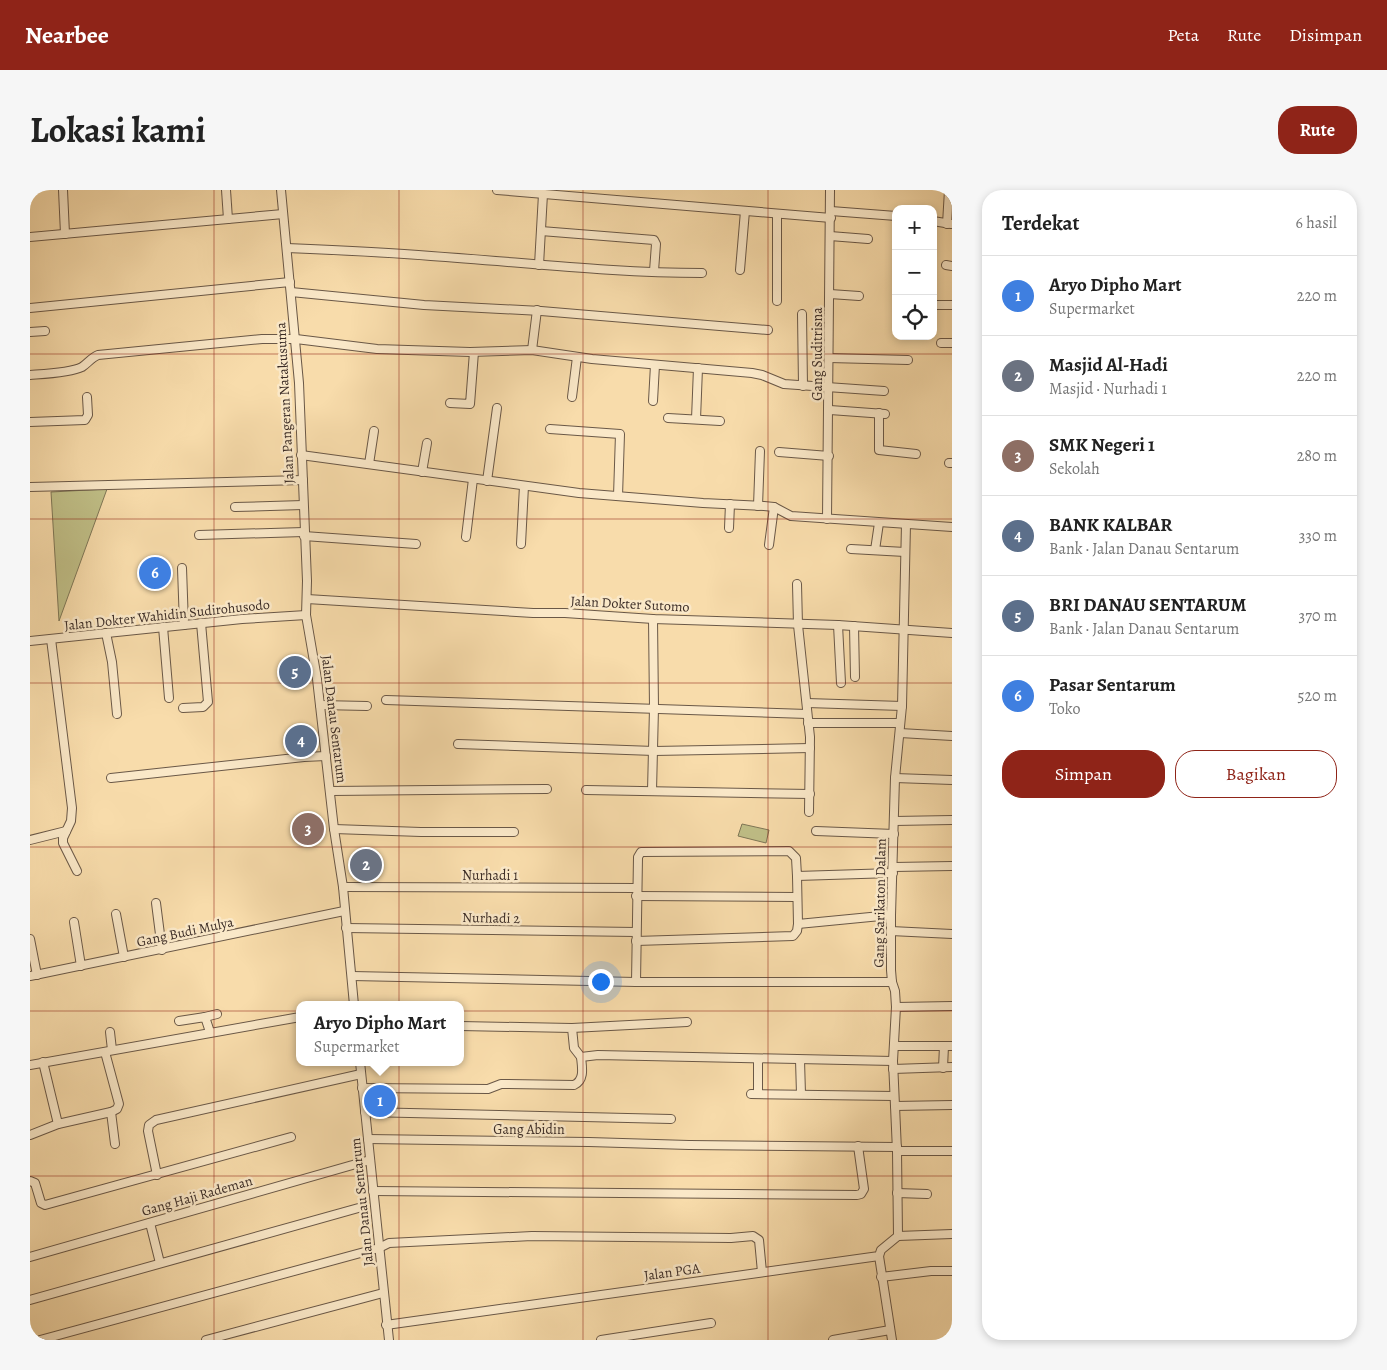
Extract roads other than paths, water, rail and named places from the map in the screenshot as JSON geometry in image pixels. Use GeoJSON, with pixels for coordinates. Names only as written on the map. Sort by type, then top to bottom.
{"type":"FeatureCollection","features":[{"type":"Feature","properties":{"kind":"street"},"geometry":{"type":"LineString","coordinates":[[63,190],[65,234]]}},
{"type":"Feature","properties":{"kind":"street"},"geometry":{"type":"LineString","coordinates":[[226,190],[228,219]]}},
{"type":"Feature","properties":{"kind":"street","name":"Jalan Pangeran Natakusuma"},"geometry":{"type":"LineString","coordinates":[[282,190],[296,339],[303,480],[306,615]]}},
{"type":"Feature","properties":{"kind":"street"},"geometry":{"type":"LineString","coordinates":[[497,190],[777,214],[892,216]]}},
{"type":"Feature","properties":{"kind":"street","name":"Gang Suditrisna"},"geometry":{"type":"LineString","coordinates":[[827,519],[830,410],[830,190]]}},
{"type":"Feature","properties":{"kind":"street"},"geometry":{"type":"LineString","coordinates":[[937,222],[950,224],[949,190]]}},
{"type":"Feature","properties":{"kind":"street"},"geometry":{"type":"LineString","coordinates":[[540,265],[543,194]]}},
{"type":"Feature","properties":{"kind":"street"},"geometry":{"type":"LineString","coordinates":[[740,270],[745,211]]}},
{"type":"Feature","properties":{"kind":"street"},"geometry":{"type":"LineString","coordinates":[[30,237],[283,214]]}},
{"type":"Feature","properties":{"kind":"street"},"geometry":{"type":"LineString","coordinates":[[777,214],[778,301]]}},
{"type":"Feature","properties":{"kind":"street"},"geometry":{"type":"LineString","coordinates":[[541,231],[654,240],[656,244],[654,271]]}},
{"type":"Feature","properties":{"kind":"street"},"geometry":{"type":"LineString","coordinates":[[830,236],[868,239]]}},
{"type":"Feature","properties":{"kind":"street"},"geometry":{"type":"LineString","coordinates":[[287,248],[667,273],[702,273]]}},
{"type":"Feature","properties":{"kind":"street"},"geometry":{"type":"LineString","coordinates":[[30,308],[290,282]]}},
{"type":"Feature","properties":{"kind":"street"},"geometry":{"type":"LineString","coordinates":[[291,292],[424,305],[537,310],[768,330]]}},
{"type":"Feature","properties":{"kind":"street"},"geometry":{"type":"LineString","coordinates":[[830,294],[859,296]]}},
{"type":"Feature","properties":{"kind":"street"},"geometry":{"type":"LineString","coordinates":[[937,305],[952,305]]}},
{"type":"Feature","properties":{"kind":"street"},"geometry":{"type":"LineString","coordinates":[[532,350],[537,310]]}},
{"type":"Feature","properties":{"kind":"street"},"geometry":{"type":"LineString","coordinates":[[802,314],[802,386]]}},
{"type":"Feature","properties":{"kind":"street"},"geometry":{"type":"LineString","coordinates":[[30,332],[45,331]]}},
{"type":"Feature","properties":{"kind":"street"},"geometry":{"type":"LineString","coordinates":[[30,375],[49,374],[79,368],[98,355],[262,339],[296,339],[377,349],[474,352],[532,350],[578,357],[759,374],[778,383],[802,386],[884,392]]}},
{"type":"Feature","properties":{"kind":"street"},"geometry":{"type":"LineString","coordinates":[[941,343],[952,343]]}},
{"type":"Feature","properties":{"kind":"street"},"geometry":{"type":"LineString","coordinates":[[450,403],[470,404],[474,352]]}},
{"type":"Feature","properties":{"kind":"street"},"geometry":{"type":"LineString","coordinates":[[572,397],[578,357]]}},
{"type":"Feature","properties":{"kind":"street"},"geometry":{"type":"LineString","coordinates":[[829,358],[908,360]]}},
{"type":"Feature","properties":{"kind":"street"},"geometry":{"type":"LineString","coordinates":[[653,401],[655,365]]}},
{"type":"Feature","properties":{"kind":"street"},"geometry":{"type":"LineString","coordinates":[[696,419],[698,368]]}},
{"type":"Feature","properties":{"kind":"street"},"geometry":{"type":"LineString","coordinates":[[30,422],[85,420],[88,415],[88,397]]}},
{"type":"Feature","properties":{"kind":"street"},"geometry":{"type":"LineString","coordinates":[[488,480],[497,408]]}},
{"type":"Feature","properties":{"kind":"street"},"geometry":{"type":"LineString","coordinates":[[830,410],[882,414],[879,450],[916,454]]}},
{"type":"Feature","properties":{"kind":"street"},"geometry":{"type":"LineString","coordinates":[[668,418],[720,421]]}},
{"type":"Feature","properties":{"kind":"street"},"geometry":{"type":"LineString","coordinates":[[550,429],[620,434],[618,496]]}},
{"type":"Feature","properties":{"kind":"street"},"geometry":{"type":"LineString","coordinates":[[369,464],[374,431]]}},
{"type":"Feature","properties":{"kind":"street"},"geometry":{"type":"LineString","coordinates":[[422,472],[427,443]]}},
{"type":"Feature","properties":{"kind":"street"},"geometry":{"type":"LineString","coordinates":[[758,506],[760,451]]}},
{"type":"Feature","properties":{"kind":"street"},"geometry":{"type":"LineString","coordinates":[[779,452],[829,456]]}},
{"type":"Feature","properties":{"kind":"street"},"geometry":{"type":"LineString","coordinates":[[301,455],[524,486],[618,496],[774,507],[788,515],[827,519],[952,527]]}},
{"type":"Feature","properties":{"kind":"street"},"geometry":{"type":"LineString","coordinates":[[466,537],[472,479]]}},
{"type":"Feature","properties":{"kind":"street"},"geometry":{"type":"LineString","coordinates":[[30,486],[303,480]]}},
{"type":"Feature","properties":{"kind":"street"},"geometry":{"type":"LineString","coordinates":[[521,544],[524,486]]}},
{"type":"Feature","properties":{"kind":"street"},"geometry":{"type":"LineString","coordinates":[[729,528],[730,504]]}},
{"type":"Feature","properties":{"kind":"street"},"geometry":{"type":"LineString","coordinates":[[235,507],[303,505]]}},
{"type":"Feature","properties":{"kind":"street"},"geometry":{"type":"LineString","coordinates":[[769,545],[774,507]]}},
{"type":"Feature","properties":{"kind":"street"},"geometry":{"type":"LineString","coordinates":[[875,550],[878,523]]}},
{"type":"Feature","properties":{"kind":"street","name":"Gang Sarikaton Dalam"},"geometry":{"type":"LineString","coordinates":[[898,1236],[897,1149],[893,1065],[896,1007],[895,991],[892,982],[891,915],[895,778],[902,706],[902,631],[906,524]]}},
{"type":"Feature","properties":{"kind":"street"},"geometry":{"type":"LineString","coordinates":[[199,535],[304,534],[416,544]]}},
{"type":"Feature","properties":{"kind":"street"},"geometry":{"type":"LineString","coordinates":[[851,549],[905,552]]}},
{"type":"Feature","properties":{"kind":"street"},"geometry":{"type":"LineString","coordinates":[[182,568],[184,625]]}},
{"type":"Feature","properties":{"kind":"street"},"geometry":{"type":"LineString","coordinates":[[798,584],[798,625],[810,748],[809,812]]}},
{"type":"Feature","properties":{"kind":"street","name":"Jalan Dokter Sutomo"},"geometry":{"type":"LineString","coordinates":[[307,600],[653,619],[838,625],[902,631],[952,633]]}},
{"type":"Feature","properties":{"kind":"street","name":"Jalan Dokter Wahidin Sudirohusodo"},"geometry":{"type":"LineString","coordinates":[[30,641],[306,615]]}},
{"type":"Feature","properties":{"kind":"street","name":"Jalan Danau Sentarum"},"geometry":{"type":"LineString","coordinates":[[306,615],[320,705],[334,829],[343,888],[354,1001]]}},
{"type":"Feature","properties":{"kind":"street"},"geometry":{"type":"LineString","coordinates":[[652,791],[654,750],[653,619]]}},
{"type":"Feature","properties":{"kind":"street"},"geometry":{"type":"LineString","coordinates":[[183,708],[205,706],[208,702],[201,624]]}},
{"type":"Feature","properties":{"kind":"street"},"geometry":{"type":"LineString","coordinates":[[838,625],[841,683]]}},
{"type":"Feature","properties":{"kind":"street"},"geometry":{"type":"LineString","coordinates":[[854,626],[855,677]]}},
{"type":"Feature","properties":{"kind":"street"},"geometry":{"type":"LineString","coordinates":[[163,627],[169,698]]}},
{"type":"Feature","properties":{"kind":"street"},"geometry":{"type":"LineString","coordinates":[[106,633],[112,662],[118,714]]}},
{"type":"Feature","properties":{"kind":"street"},"geometry":{"type":"LineString","coordinates":[[51,639],[72,808],[71,821],[63,843],[78,871]]}},
{"type":"Feature","properties":{"kind":"street"},"geometry":{"type":"LineString","coordinates":[[386,700],[654,708],[807,719],[900,723]]}},
{"type":"Feature","properties":{"kind":"street"},"geometry":{"type":"LineString","coordinates":[[807,703],[902,706]]}},
{"type":"Feature","properties":{"kind":"street"},"geometry":{"type":"LineString","coordinates":[[320,705],[367,706]]}},
{"type":"Feature","properties":{"kind":"street"},"geometry":{"type":"LineString","coordinates":[[900,733],[952,736]]}},
{"type":"Feature","properties":{"kind":"street"},"geometry":{"type":"LineString","coordinates":[[458,744],[654,750],[810,748]]}},
{"type":"Feature","properties":{"kind":"street"},"geometry":{"type":"LineString","coordinates":[[111,778],[326,756]]}},
{"type":"Feature","properties":{"kind":"street"},"geometry":{"type":"LineString","coordinates":[[895,778],[952,780]]}},
{"type":"Feature","properties":{"kind":"street"},"geometry":{"type":"LineString","coordinates":[[330,791],[547,789]]}},
{"type":"Feature","properties":{"kind":"street"},"geometry":{"type":"LineString","coordinates":[[586,790],[810,794]]}},
{"type":"Feature","properties":{"kind":"street"},"geometry":{"type":"LineString","coordinates":[[894,821],[952,820]]}},
{"type":"Feature","properties":{"kind":"street"},"geometry":{"type":"LineString","coordinates":[[334,829],[421,832],[514,832]]}},
{"type":"Feature","properties":{"kind":"street"},"geometry":{"type":"LineString","coordinates":[[30,840],[66,831]]}},
{"type":"Feature","properties":{"kind":"street"},"geometry":{"type":"LineString","coordinates":[[816,831],[894,834]]}},
{"type":"Feature","properties":{"kind":"street"},"geometry":{"type":"LineString","coordinates":[[636,941],[789,937],[795,934],[798,924],[796,858],[789,852],[642,852],[638,855],[636,892],[636,932],[636,941],[636,982]]}},
{"type":"Feature","properties":{"kind":"street"},"geometry":{"type":"LineString","coordinates":[[797,876],[952,866]]}},
{"type":"Feature","properties":{"kind":"street","name":"Nurhadi 1"},"geometry":{"type":"LineString","coordinates":[[343,888],[796,896]]}},
{"type":"Feature","properties":{"kind":"street"},"geometry":{"type":"LineString","coordinates":[[156,903],[162,950]]}},
{"type":"Feature","properties":{"kind":"street","name":"Gang Budi Mulya"},"geometry":{"type":"LineString","coordinates":[[34,976],[344,911]]}},
{"type":"Feature","properties":{"kind":"street"},"geometry":{"type":"LineString","coordinates":[[116,914],[124,957]]}},
{"type":"Feature","properties":{"kind":"street"},"geometry":{"type":"LineString","coordinates":[[798,924],[891,915]]}},
{"type":"Feature","properties":{"kind":"street"},"geometry":{"type":"LineString","coordinates":[[74,922],[81,966]]}},
{"type":"Feature","properties":{"kind":"street","name":"Nurhadi 2"},"geometry":{"type":"LineString","coordinates":[[346,928],[636,932]]}},
{"type":"Feature","properties":{"kind":"street"},"geometry":{"type":"LineString","coordinates":[[892,931],[952,934]]}},
{"type":"Feature","properties":{"kind":"street"},"geometry":{"type":"LineString","coordinates":[[30,939],[34,976]]}},
{"type":"Feature","properties":{"kind":"street"},"geometry":{"type":"LineString","coordinates":[[352,976],[636,982],[892,982]]}},
{"type":"Feature","properties":{"kind":"street"},"geometry":{"type":"LineString","coordinates":[[896,1007],[952,1006]]}},
{"type":"Feature","properties":{"kind":"street"},"geometry":{"type":"LineString","coordinates":[[179,1021],[217,1014]]}},
{"type":"Feature","properties":{"kind":"street"},"geometry":{"type":"LineString","coordinates":[[205,1017],[210,1032]]}},
{"type":"Feature","properties":{"kind":"street"},"geometry":{"type":"LineString","coordinates":[[30,1065],[296,1018]]}},
{"type":"Feature","properties":{"kind":"street"},"geometry":{"type":"LineString","coordinates":[[464,1026],[572,1028],[687,1022]]}},
{"type":"Feature","properties":{"kind":"street"},"geometry":{"type":"LineString","coordinates":[[362,1088],[488,1089],[501,1084],[574,1085],[582,1077],[581,1056],[574,1048],[572,1028]]}},
{"type":"Feature","properties":{"kind":"street"},"geometry":{"type":"LineString","coordinates":[[30,1135],[58,1124],[110,1112],[117,1108],[119,1104],[109,1051],[110,1032]]}},
{"type":"Feature","properties":{"kind":"street"},"geometry":{"type":"LineString","coordinates":[[895,1046],[948,1046],[943,1068]]}},
{"type":"Feature","properties":{"kind":"street"},"geometry":{"type":"LineString","coordinates":[[581,1056],[800,1060],[952,1067]]}},
{"type":"Feature","properties":{"kind":"street"},"geometry":{"type":"LineString","coordinates":[[758,1059],[755,1094],[894,1096]]}},
{"type":"Feature","properties":{"kind":"street"},"geometry":{"type":"LineString","coordinates":[[800,1060],[801,1094]]}},
{"type":"Feature","properties":{"kind":"street"},"geometry":{"type":"LineString","coordinates":[[43,1062],[58,1124]]}},
{"type":"Feature","properties":{"kind":"street","name":"Jalan Danau Sentarum"},"geometry":{"type":"LineString","coordinates":[[360,1066],[373,1191],[368,1205],[378,1248],[389,1340]]}},
{"type":"Feature","properties":{"kind":"street"},"geometry":{"type":"LineString","coordinates":[[157,1175],[148,1131],[149,1125],[156,1120],[361,1074]]}},
{"type":"Feature","properties":{"kind":"street"},"geometry":{"type":"LineString","coordinates":[[895,1106],[952,1106]]}},
{"type":"Feature","properties":{"kind":"street"},"geometry":{"type":"LineString","coordinates":[[110,1112],[115,1144]]}},
{"type":"Feature","properties":{"kind":"street"},"geometry":{"type":"LineString","coordinates":[[365,1112],[671,1119]]}},
{"type":"Feature","properties":{"kind":"street"},"geometry":{"type":"LineString","coordinates":[[30,1180],[35,1183],[41,1203],[45,1205],[291,1137]]}},
{"type":"Feature","properties":{"kind":"street","name":"Gang Abidin"},"geometry":{"type":"LineString","coordinates":[[368,1139],[589,1142],[689,1146],[858,1146],[952,1151]]}},
{"type":"Feature","properties":{"kind":"street"},"geometry":{"type":"LineString","coordinates":[[373,1191],[861,1194],[864,1189],[858,1146]]}},
{"type":"Feature","properties":{"kind":"street","name":"Gang Haji Rademan"},"geometry":{"type":"LineString","coordinates":[[30,1257],[370,1160]]}},
{"type":"Feature","properties":{"kind":"street"},"geometry":{"type":"LineString","coordinates":[[898,1193],[927,1194]]}},
{"type":"Feature","properties":{"kind":"street"},"geometry":{"type":"LineString","coordinates":[[30,1300],[368,1205]]}},
{"type":"Feature","properties":{"kind":"street"},"geometry":{"type":"LineString","coordinates":[[150,1223],[160,1263]]}},
{"type":"Feature","properties":{"kind":"street"},"geometry":{"type":"LineString","coordinates":[[892,1340],[881,1277],[879,1256],[881,1250],[898,1236],[952,1234]]}},
{"type":"Feature","properties":{"kind":"street"},"geometry":{"type":"LineString","coordinates":[[40,1340],[378,1248],[389,1243],[532,1236],[731,1238],[753,1236],[759,1240],[762,1272]]}},
{"type":"Feature","properties":{"kind":"street","name":"Jalan PGA"},"geometry":{"type":"LineString","coordinates":[[386,1325],[879,1256]]}},
{"type":"Feature","properties":{"kind":"street"},"geometry":{"type":"LineString","coordinates":[[881,1277],[931,1271],[952,1271]]}},
{"type":"Feature","properties":{"kind":"street"},"geometry":{"type":"LineString","coordinates":[[206,1340],[383,1293]]}},
{"type":"Feature","properties":{"kind":"street"},"geometry":{"type":"LineString","coordinates":[[601,1340],[711,1323]]}},
{"type":"Feature","properties":{"kind":"street"},"geometry":{"type":"LineString","coordinates":[[833,1340],[890,1330]]}},
{"type":"Feature","properties":{"kind":"place","name":"Pasar Sentarum"},"geometry":{"type":"Point","coordinates":[155,573]}},
{"type":"Feature","properties":{"kind":"place","name":"BRI DANAU SENTARUM"},"geometry":{"type":"Point","coordinates":[295,672]}},
{"type":"Feature","properties":{"kind":"place","name":"BANK KALBAR"},"geometry":{"type":"Point","coordinates":[301,741]}},
{"type":"Feature","properties":{"kind":"place","name":"SMK Negeri 1"},"geometry":{"type":"Point","coordinates":[308,829]}},
{"type":"Feature","properties":{"kind":"place","name":"Masjid Al-Hadi"},"geometry":{"type":"Point","coordinates":[366,865]}},
{"type":"Feature","properties":{"kind":"place","name":"Aryo Dipho Mart"},"geometry":{"type":"Point","coordinates":[380,1101]}}]}
